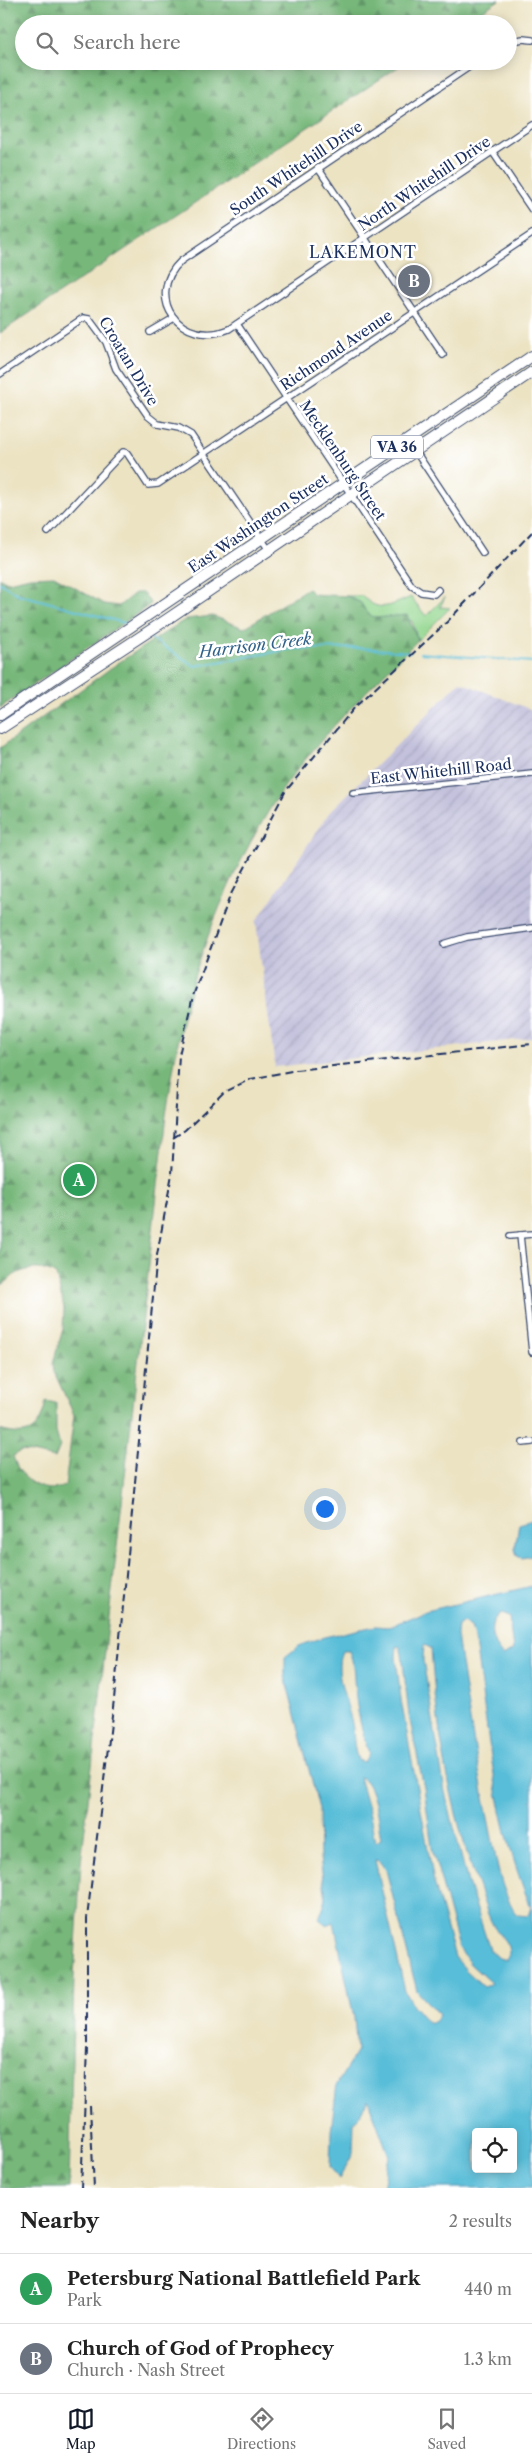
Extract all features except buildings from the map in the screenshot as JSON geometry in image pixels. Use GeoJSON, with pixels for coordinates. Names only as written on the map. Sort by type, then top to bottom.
{"type":"FeatureCollection","features":[{"type":"Feature","properties":{"kind":"highway","name":"East Washington Street"},"geometry":{"type":"LineString","coordinates":[[0,715],[532,356]]}},
{"type":"Feature","properties":{"kind":"highway","name":"East Washington Street"},"geometry":{"type":"LineString","coordinates":[[0,729],[532,372]]}},
{"type":"Feature","properties":{"kind":"street"},"geometry":{"type":"LineString","coordinates":[[517,40],[532,40]]}},
{"type":"Feature","properties":{"kind":"street","name":"South Whitehill Drive"},"geometry":{"type":"LineString","coordinates":[[174,318],[166,296],[168,278],[175,266],[465,70]]}},
{"type":"Feature","properties":{"kind":"street","name":"North Whitehill Drive"},"geometry":{"type":"LineString","coordinates":[[174,318],[188,330],[205,334],[220,332],[236,324],[532,125]]}},
{"type":"Feature","properties":{"kind":"street"},"geometry":{"type":"LineString","coordinates":[[492,151],[532,210]]}},
{"type":"Feature","properties":{"kind":"street"},"geometry":{"type":"LineString","coordinates":[[318,168],[443,355]]}},
{"type":"Feature","properties":{"kind":"street","name":"Richmond Avenue"},"geometry":{"type":"LineString","coordinates":[[48,532],[123,452],[127,453],[148,485],[152,487],[287,399],[532,234]]}},
{"type":"Feature","properties":{"kind":"street","name":"Croatan Drive"},"geometry":{"type":"LineString","coordinates":[[0,374],[83,318],[90,320],[106,342],[113,363],[121,377],[148,416],[160,424],[184,431],[196,441],[205,453]]}},
{"type":"Feature","properties":{"kind":"street"},"geometry":{"type":"LineString","coordinates":[[150,332],[174,318]]}},
{"type":"Feature","properties":{"kind":"street","name":"Mecklenburg Street"},"geometry":{"type":"LineString","coordinates":[[236,324],[412,586],[427,594],[434,594],[438,590]]}},
{"type":"Feature","properties":{"kind":"street"},"geometry":{"type":"LineString","coordinates":[[408,440],[483,553]]}},
{"type":"Feature","properties":{"kind":"street"},"geometry":{"type":"LineString","coordinates":[[205,453],[269,550]]}},
{"type":"Feature","properties":{"kind":"street","name":"East Whitehill Road"},"geometry":{"type":"LineString","coordinates":[[353,793],[532,774]]}},
{"type":"Feature","properties":{"kind":"street"},"geometry":{"type":"LineString","coordinates":[[444,944],[496,932],[532,928]]}},
{"type":"Feature","properties":{"kind":"street"},"geometry":{"type":"LineString","coordinates":[[510,1236],[532,1234]]}},
{"type":"Feature","properties":{"kind":"street"},"geometry":{"type":"LineString","coordinates":[[520,1236],[532,1352]]}},
{"type":"Feature","properties":{"kind":"street"},"geometry":{"type":"LineString","coordinates":[[523,1443],[532,1442]]}},
{"type":"Feature","properties":{"kind":"shaded area"},"geometry":{"type":"Polygon","coordinates":[[[460,682],[532,710],[532,1038],[275,1067],[256,922],[329,813],[460,682]]]}},
{"type":"Feature","properties":{"kind":"green space"},"geometry":{"type":"Polygon","coordinates":[[[0,0],[499,0],[476,15],[15,15],[15,70],[394,70],[0,333],[0,0]]]}},
{"type":"Feature","properties":{"kind":"green space"},"geometry":{"type":"Polygon","coordinates":[[[54,576],[104,604],[119,606],[135,593],[143,593],[151,604],[0,708],[0,578],[8,582],[30,577],[54,576]]]}},
{"type":"Feature","properties":{"kind":"green space"},"geometry":{"type":"Polygon","coordinates":[[[308,588],[312,594],[347,596],[361,603],[366,612],[375,618],[407,615],[418,640],[348,710],[315,747],[267,813],[250,843],[220,906],[207,939],[186,1005],[166,1115],[81,1863],[74,1977],[69,2188],[0,2188],[0,1430],[19,1433],[32,1430],[37,1425],[44,1411],[46,1401],[56,1403],[56,1432],[60,1446],[55,1458],[22,1451],[13,1456],[20,1471],[32,1483],[48,1489],[56,1488],[65,1486],[74,1415],[54,1372],[53,1363],[63,1329],[64,1308],[56,1275],[47,1270],[31,1269],[16,1274],[0,1285],[0,748],[118,663],[186,619],[213,616],[244,628],[308,588]]]}},
{"type":"Feature","properties":{"kind":"green space"},"geometry":{"type":"Polygon","coordinates":[[[347,596],[363,596],[374,605],[380,606],[391,605],[411,597],[426,616],[445,597],[440,607],[450,608],[418,640],[412,621],[375,618],[366,612],[361,603],[347,596]]]}},
{"type":"Feature","properties":{"kind":"water"},"geometry":{"type":"Polygon","coordinates":[[[532,1520],[532,1556],[522,1558],[517,1556],[515,1549],[519,1524],[532,1520]]]}},
{"type":"Feature","properties":{"kind":"water"},"geometry":{"type":"Polygon","coordinates":[[[532,1586],[532,2188],[383,2188],[389,2156],[368,2100],[354,2123],[353,2154],[339,2179],[330,2167],[331,2131],[337,2084],[357,2051],[354,2018],[334,1922],[327,1925],[319,1919],[326,1899],[320,1858],[319,1809],[285,1676],[285,1657],[299,1646],[324,1637],[375,1626],[388,1627],[426,1611],[532,1586]],[[501,1614],[496,1617],[492,1628],[493,1640],[503,1656],[513,1650],[509,1617],[501,1614]],[[463,1621],[458,1625],[457,1635],[464,1684],[499,1873],[506,1895],[518,1915],[528,1916],[531,1907],[509,1843],[494,1777],[475,1642],[471,1626],[463,1621]],[[424,1645],[423,1660],[445,1792],[467,1879],[490,1950],[499,1958],[506,1960],[509,1949],[489,1916],[459,1824],[446,1766],[436,1707],[431,1648],[424,1645]],[[397,1646],[396,1657],[401,1700],[434,1882],[455,1957],[484,1987],[491,1983],[470,1964],[459,1948],[432,1848],[424,1788],[409,1716],[402,1654],[400,1647],[397,1646]],[[342,1651],[339,1660],[340,1680],[353,1729],[355,1749],[358,1760],[364,1762],[369,1753],[358,1714],[353,1666],[349,1651],[342,1651]],[[359,1777],[370,1815],[375,1842],[381,1839],[375,1804],[369,1786],[359,1777]],[[375,1860],[405,1991],[413,2005],[428,2022],[434,2022],[439,2015],[417,1991],[386,1870],[380,1861],[375,1860]]]}},
{"type":"Feature","properties":{"kind":"waterway","name":"Harrison Creek"},"geometry":{"type":"LineString","coordinates":[[0,583],[18,594],[128,624]]}},
{"type":"Feature","properties":{"kind":"waterway","name":"Harrison Creek"},"geometry":{"type":"LineString","coordinates":[[149,637],[195,666],[292,649],[361,648],[410,652]]}},
{"type":"Feature","properties":{"kind":"waterway","name":"Harrison Creek"},"geometry":{"type":"LineString","coordinates":[[420,653],[532,662]]}},
{"type":"Feature","properties":{"kind":"railway"},"geometry":{"type":"LineString","coordinates":[[81,2188],[87,2049],[87,1918],[114,1699],[157,1255],[172,1174],[179,1055],[193,996],[230,896],[285,792],[355,707],[447,622],[532,532]]}},
{"type":"Feature","properties":{"kind":"railway"},"geometry":{"type":"LineString","coordinates":[[173,1138],[185,1130],[224,1092],[251,1079],[296,1070],[532,1044]]}},
{"type":"Feature","properties":{"kind":"railway"},"geometry":{"type":"LineString","coordinates":[[90,2106],[94,2188]]}},
{"type":"Feature","properties":{"kind":"place","name":"Church of God of Prophecy"},"geometry":{"type":"Point","coordinates":[414,281]}},
{"type":"Feature","properties":{"kind":"place","name":"Petersburg National Battlefield Park"},"geometry":{"type":"Point","coordinates":[79,1180]}},
{"type":"Feature","properties":{"kind":"district","name":"LAKEMONT"},"geometry":{"type":"Point","coordinates":[363,252]}}]}
